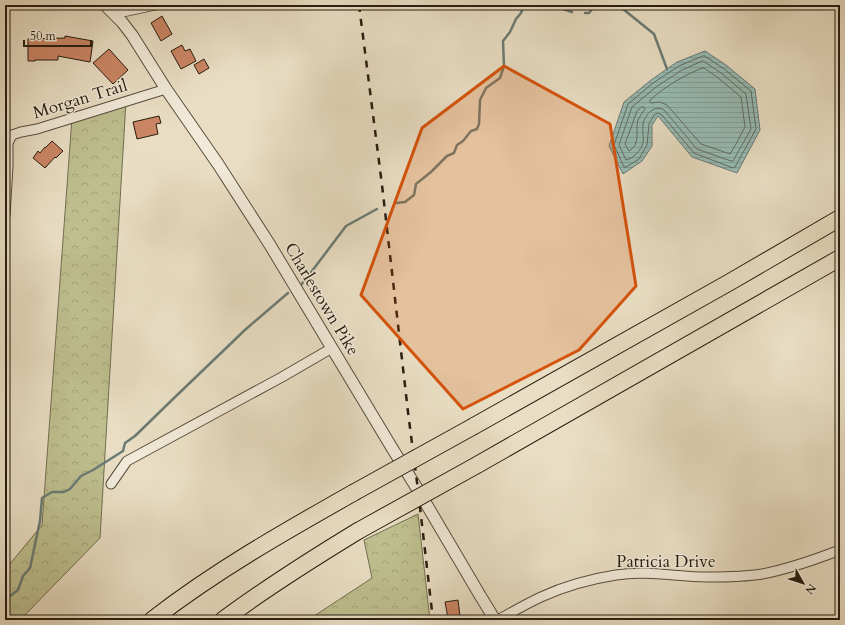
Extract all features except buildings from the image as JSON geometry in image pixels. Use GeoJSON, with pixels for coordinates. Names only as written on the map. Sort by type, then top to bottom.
{"type":"FeatureCollection","features":[{"type":"Feature","properties":{"kind":"highway"},"geometry":{"type":"LineString","coordinates":[[152,620],[219,573],[266,543],[730,282],[840,218]]}},
{"type":"Feature","properties":{"kind":"highway"},"geometry":{"type":"LineString","coordinates":[[223,620],[278,581],[358,531],[477,465],[840,258]]}},
{"type":"Feature","properties":{"kind":"street","name":"Charlestown Pike"},"geometry":{"type":"LineString","coordinates":[[105,5],[132,35],[166,90],[218,164],[270,245],[497,620]]}},
{"type":"Feature","properties":{"kind":"street"},"geometry":{"type":"LineString","coordinates":[[114,14],[155,5]]}},
{"type":"Feature","properties":{"kind":"street","name":"Morgan Trail"},"geometry":{"type":"LineString","coordinates":[[5,216],[8,143],[12,135],[37,129],[166,90]]}},
{"type":"Feature","properties":{"kind":"street"},"geometry":{"type":"LineString","coordinates":[[111,484],[127,460],[332,348]]}},
{"type":"Feature","properties":{"kind":"street","name":"Patricia Drive"},"geometry":{"type":"LineString","coordinates":[[497,620],[541,597],[572,585],[597,578],[618,574],[641,573],[706,577],[734,577],[761,574],[807,563],[840,550]]}},
{"type":"Feature","properties":{"kind":"highlighted area"},"geometry":{"type":"Polygon","coordinates":[[[504,66],[610,124],[636,286],[579,350],[463,409],[361,295],[422,128],[504,66]]]}},
{"type":"Feature","properties":{"kind":"green space"},"geometry":{"type":"Polygon","coordinates":[[[126,101],[100,538],[20,620],[5,620],[5,570],[42,525],[72,118],[126,101]]]}},
{"type":"Feature","properties":{"kind":"green space"},"geometry":{"type":"Polygon","coordinates":[[[418,514],[430,620],[308,620],[372,578],[364,540],[418,514]]]}},
{"type":"Feature","properties":{"kind":"water"},"geometry":{"type":"Polygon","coordinates":[[[705,51],[726,65],[755,89],[760,130],[737,173],[692,157],[658,116],[652,125],[652,146],[642,161],[623,174],[609,146],[624,102],[651,80],[677,62],[705,51]]]}},
{"type":"Feature","properties":{"kind":"waterway"},"geometry":{"type":"LineString","coordinates":[[396,203],[405,202],[414,195],[416,184],[447,156],[454,153],[457,145],[463,141],[471,131],[477,129],[479,124],[480,100],[486,88],[500,78],[504,66],[503,41],[510,32],[524,5]]}},
{"type":"Feature","properties":{"kind":"waterway"},"geometry":{"type":"LineString","coordinates":[[558,5],[560,8],[572,12]]}},
{"type":"Feature","properties":{"kind":"waterway"},"geometry":{"type":"LineString","coordinates":[[585,13],[589,13],[595,5]]}},
{"type":"Feature","properties":{"kind":"waterway"},"geometry":{"type":"LineString","coordinates":[[618,5],[654,34],[667,69]]}},
{"type":"Feature","properties":{"kind":"waterway"},"geometry":{"type":"LineString","coordinates":[[300,286],[346,226],[377,209]]}},
{"type":"Feature","properties":{"kind":"waterway"},"geometry":{"type":"LineString","coordinates":[[5,600],[18,590],[23,576],[30,568],[40,521],[42,498],[52,492],[64,492],[70,489],[81,476],[123,451],[125,443],[135,436],[246,329],[288,293]]}},
{"type":"Feature","properties":{"kind":"railway"},"geometry":{"type":"LineString","coordinates":[[359,5],[382,185],[433,620]]}}]}
